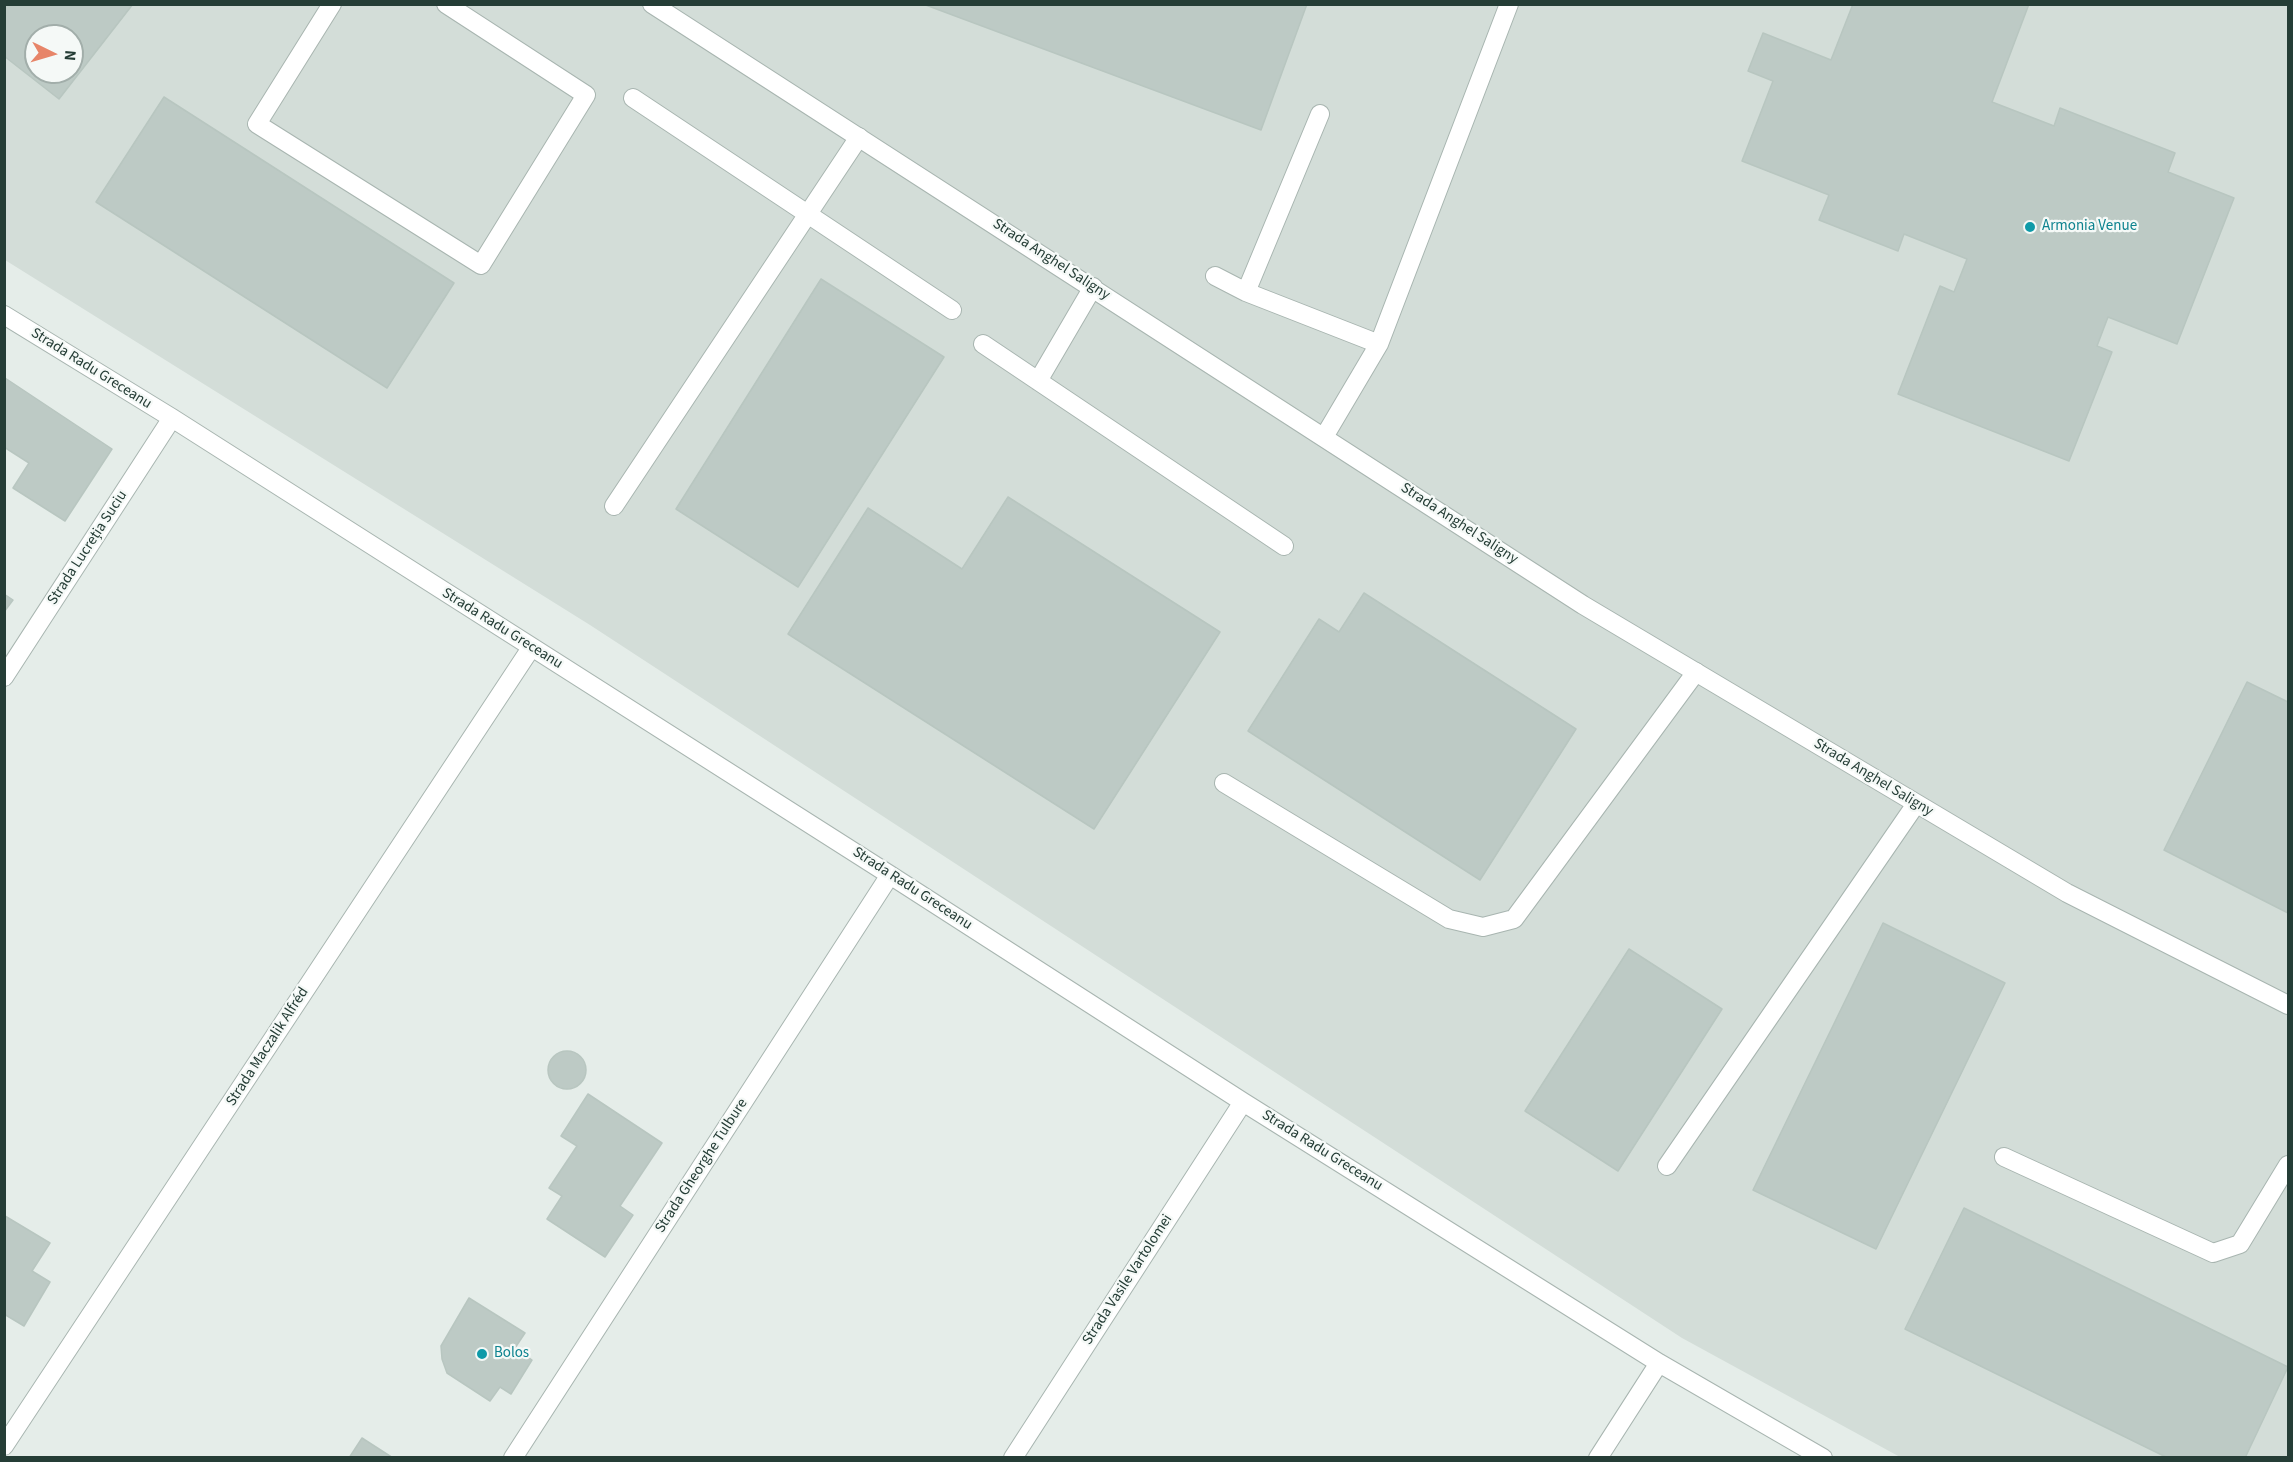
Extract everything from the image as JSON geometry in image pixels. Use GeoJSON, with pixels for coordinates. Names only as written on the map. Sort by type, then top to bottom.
{"type":"FeatureCollection","features":[{"type":"Feature","properties":{"kind":"street"},"geometry":{"type":"LineString","coordinates":[[332,4],[257,124],[481,265],[586,95],[446,4]]}},
{"type":"Feature","properties":{"kind":"street","name":"Strada Anghel Saligny"},"geometry":{"type":"LineString","coordinates":[[652,4],[1583,605],[2067,893],[2289,1005]]}},
{"type":"Feature","properties":{"kind":"street"},"geometry":{"type":"LineString","coordinates":[[1324,437],[1379,344],[1509,4]]}},
{"type":"Feature","properties":{"kind":"street"},"geometry":{"type":"LineString","coordinates":[[633,98],[952,310]]}},
{"type":"Feature","properties":{"kind":"street"},"geometry":{"type":"LineString","coordinates":[[1246,292],[1320,114]]}},
{"type":"Feature","properties":{"kind":"street"},"geometry":{"type":"LineString","coordinates":[[614,506],[859,137]]}},
{"type":"Feature","properties":{"kind":"street"},"geometry":{"type":"LineString","coordinates":[[1215,276],[1246,292],[1379,344]]}},
{"type":"Feature","properties":{"kind":"street"},"geometry":{"type":"LineString","coordinates":[[1038,381],[1093,287]]}},
{"type":"Feature","properties":{"kind":"street","name":"Strada Radu Greceanu"},"geometry":{"type":"LineString","coordinates":[[4,315],[171,418],[1243,1102],[1659,1363],[1823,1458]]}},
{"type":"Feature","properties":{"kind":"street"},"geometry":{"type":"LineString","coordinates":[[983,344],[1284,546]]}},
{"type":"Feature","properties":{"kind":"street","name":"Strada Lucreția Suciu"},"geometry":{"type":"LineString","coordinates":[[4,677],[171,418]]}},
{"type":"Feature","properties":{"kind":"street","name":"Strada Maczalik Alfréd"},"geometry":{"type":"LineString","coordinates":[[4,1446],[531,648]]}},
{"type":"Feature","properties":{"kind":"street"},"geometry":{"type":"LineString","coordinates":[[1224,783],[1449,919],[1483,927],[1514,919],[1696,672]]}},
{"type":"Feature","properties":{"kind":"street"},"geometry":{"type":"LineString","coordinates":[[1668,1166],[1916,804]]}},
{"type":"Feature","properties":{"kind":"street","name":"Strada Gheorghe Tulbure"},"geometry":{"type":"LineString","coordinates":[[513,1458],[890,875]]}},
{"type":"Feature","properties":{"kind":"street","name":"Strada Vasile Vartolomei"},"geometry":{"type":"LineString","coordinates":[[1013,1458],[1243,1102]]}},
{"type":"Feature","properties":{"kind":"street"},"geometry":{"type":"LineString","coordinates":[[2004,1157],[2213,1252],[2240,1244],[2289,1165]]}},
{"type":"Feature","properties":{"kind":"street"},"geometry":{"type":"LineString","coordinates":[[1598,1458],[1659,1363]]}},
{"type":"Feature","properties":{"kind":"shaded area"},"geometry":{"type":"Polygon","coordinates":[[[4,5],[2288,5],[2288,1457],[1900,1457],[1682,1338],[590,625],[5,260],[4,5]]]}},
{"type":"Feature","properties":{"kind":"building"},"geometry":{"type":"Polygon","coordinates":[[[4,4],[133,4],[84,67],[84,24],[24,24],[24,72],[4,56],[4,4]]]}},
{"type":"Feature","properties":{"kind":"building"},"geometry":{"type":"Polygon","coordinates":[[[923,4],[1307,4],[1261,130],[923,4]]]}},
{"type":"Feature","properties":{"kind":"building","name":"Armonia Venue"},"geometry":{"type":"Polygon","coordinates":[[[1853,4],[2029,4],[1992,102],[2054,126],[2060,108],[2175,153],[2168,172],[2234,198],[2177,344],[2108,317],[2097,346],[2112,352],[2069,461],[1898,394],[1940,286],[1954,292],[1967,259],[1904,234],[1898,251],[1819,220],[1829,195],[1742,161],[1773,81],[1748,71],[1763,33],[1831,60],[1853,4]]]}},
{"type":"Feature","properties":{"kind":"building"},"geometry":{"type":"Polygon","coordinates":[[[40,84],[71,84],[59,99],[40,84]]]}},
{"type":"Feature","properties":{"kind":"building"},"geometry":{"type":"Polygon","coordinates":[[[164,97],[454,283],[387,388],[96,202],[164,97]]]}},
{"type":"Feature","properties":{"kind":"building"},"geometry":{"type":"Polygon","coordinates":[[[821,279],[944,357],[798,587],[676,509],[821,279]]]}},
{"type":"Feature","properties":{"kind":"building"},"geometry":{"type":"Polygon","coordinates":[[[5,378],[112,449],[65,521],[13,488],[29,463],[4,447],[5,378]]]}},
{"type":"Feature","properties":{"kind":"building"},"geometry":{"type":"Polygon","coordinates":[[[1008,497],[1220,632],[1094,829],[788,634],[868,508],[962,569],[1008,497]]]}},
{"type":"Feature","properties":{"kind":"building"},"geometry":{"type":"Polygon","coordinates":[[[1364,593],[1576,729],[1480,880],[1248,731],[1319,619],[1339,632],[1364,593]]]}},
{"type":"Feature","properties":{"kind":"building"},"geometry":{"type":"Polygon","coordinates":[[[4,594],[13,600],[4,612],[4,594]]]}},
{"type":"Feature","properties":{"kind":"building"},"geometry":{"type":"Polygon","coordinates":[[[2247,682],[2288,702],[2288,913],[2164,850],[2247,682]]]}},
{"type":"Feature","properties":{"kind":"building"},"geometry":{"type":"Polygon","coordinates":[[[1883,923],[2005,983],[1876,1249],[1753,1190],[1883,923]]]}},
{"type":"Feature","properties":{"kind":"building"},"geometry":{"type":"Polygon","coordinates":[[[1629,949],[1722,1009],[1618,1171],[1525,1111],[1629,949]]]}},
{"type":"Feature","properties":{"kind":"building"},"geometry":{"type":"Polygon","coordinates":[[[567,1051],[580,1057],[586,1070],[580,1083],[567,1089],[554,1083],[548,1070],[554,1057],[567,1051]]]}},
{"type":"Feature","properties":{"kind":"building"},"geometry":{"type":"Polygon","coordinates":[[[588,1094],[662,1143],[620,1206],[633,1215],[605,1257],[547,1219],[562,1196],[549,1188],[577,1146],[561,1136],[588,1094]]]}},
{"type":"Feature","properties":{"kind":"building"},"geometry":{"type":"Polygon","coordinates":[[[1964,1208],[2288,1367],[2245,1458],[2168,1458],[1905,1329],[1964,1208]]]}},
{"type":"Feature","properties":{"kind":"building"},"geometry":{"type":"Polygon","coordinates":[[[5,1216],[50,1243],[32,1271],[50,1282],[24,1326],[4,1314],[5,1216]]]}},
{"type":"Feature","properties":{"kind":"building","name":"Bolos"},"geometry":{"type":"Polygon","coordinates":[[[469,1298],[525,1333],[515,1348],[532,1360],[511,1394],[500,1387],[490,1401],[447,1373],[442,1359],[441,1346],[469,1298]]]}},
{"type":"Feature","properties":{"kind":"building"},"geometry":{"type":"Polygon","coordinates":[[[362,1438],[393,1458],[349,1458],[362,1438]]]}},
{"type":"Feature","properties":{"kind":"place","name":"Armonia Venue"},"geometry":{"type":"Point","coordinates":[2030,227]}},
{"type":"Feature","properties":{"kind":"place","name":"Bolos"},"geometry":{"type":"Point","coordinates":[482,1354]}}]}
